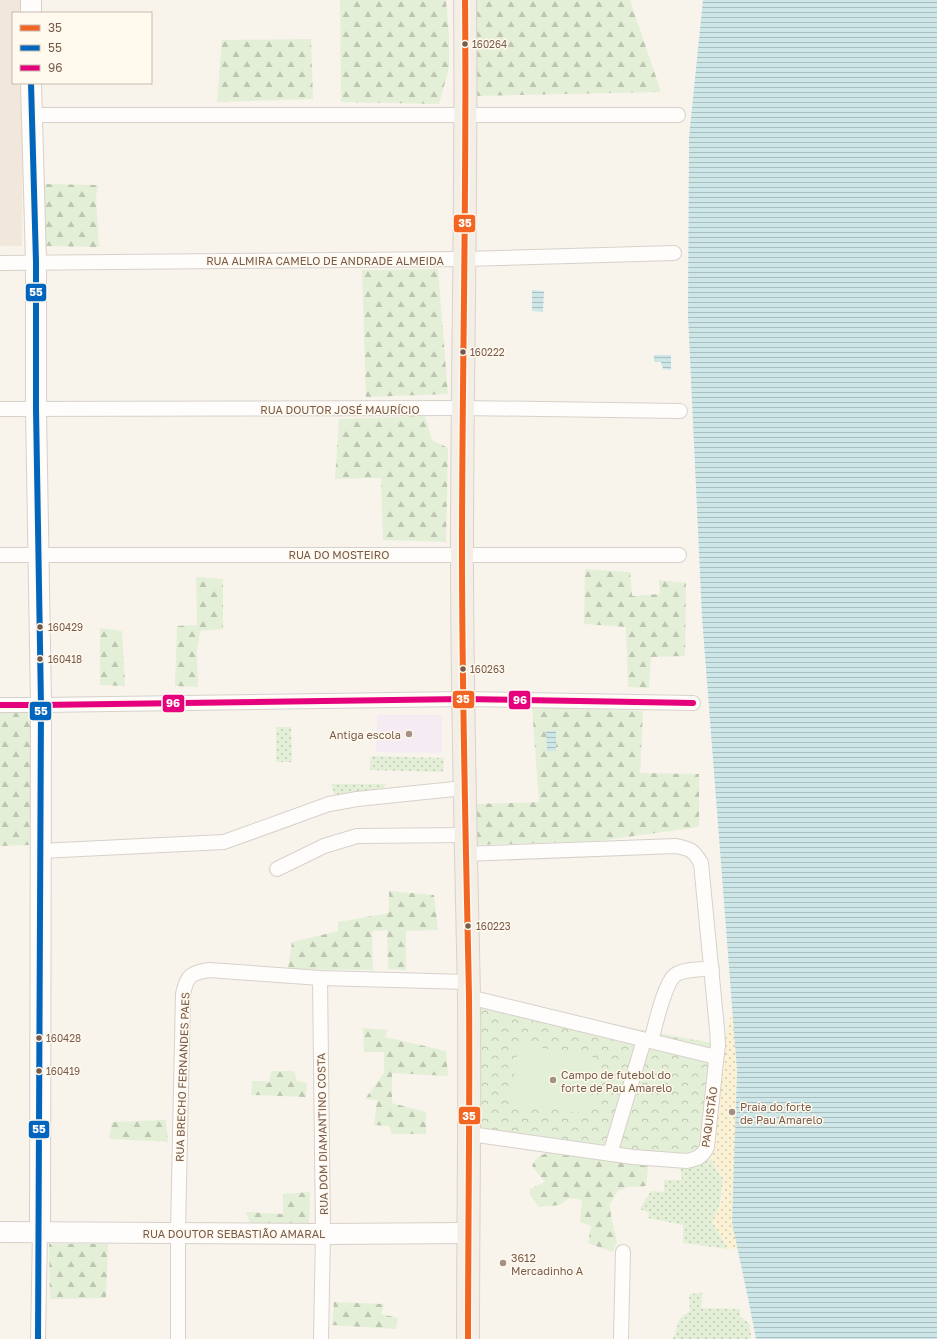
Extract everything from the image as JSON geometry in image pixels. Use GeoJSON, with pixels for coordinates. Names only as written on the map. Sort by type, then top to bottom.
{"type":"FeatureCollection","features":[{"type":"Feature","properties":{"kind":"main road"},"geometry":{"type":"LineString","coordinates":[[465,0],[466,115],[462,554],[464,788],[470,1134],[468,1339]]}},
{"type":"Feature","properties":{"kind":"street"},"geometry":{"type":"LineString","coordinates":[[31,0],[31,12]]}},
{"type":"Feature","properties":{"kind":"street"},"geometry":{"type":"LineString","coordinates":[[31,84],[36,262],[37,555],[41,705],[40,1232],[38,1339]]}},
{"type":"Feature","properties":{"kind":"street"},"geometry":{"type":"LineString","coordinates":[[31,116],[678,115]]}},
{"type":"Feature","properties":{"kind":"street","name":"RUA ALMIRA CAMELO DE ANDRADE ALMEIDA"},"geometry":{"type":"LineString","coordinates":[[0,263],[464,259],[674,253]]}},
{"type":"Feature","properties":{"kind":"street","name":"RUA DOUTOR JOSÉ MAURÍCIO"},"geometry":{"type":"LineString","coordinates":[[0,409],[463,408],[680,411]]}},
{"type":"Feature","properties":{"kind":"street","name":"RUA DO MOSTEIRO"},"geometry":{"type":"LineString","coordinates":[[0,555],[679,555]]}},
{"type":"Feature","properties":{"kind":"street"},"geometry":{"type":"LineString","coordinates":[[0,705],[463,699],[693,702]]}},
{"type":"Feature","properties":{"kind":"street"},"geometry":{"type":"LineString","coordinates":[[40,851],[224,842],[329,804],[357,798],[464,788]]}},
{"type":"Feature","properties":{"kind":"street","name":"PAQUISTÃO"},"geometry":{"type":"LineString","coordinates":[[277,868],[324,846],[357,836],[465,845],[676,846],[690,849],[696,855],[702,864],[718,1045],[707,1147],[705,1152],[695,1160],[687,1160],[610,1154],[470,1134]]}},
{"type":"Feature","properties":{"kind":"street"},"geometry":{"type":"LineString","coordinates":[[610,1154],[668,984],[675,975],[697,969],[712,968]]}},
{"type":"Feature","properties":{"kind":"street","name":"RUA BRECHO FERNANDES PAES"},"geometry":{"type":"LineString","coordinates":[[178,1339],[178,1232],[183,994],[188,977],[196,972],[209,970],[468,989]]}},
{"type":"Feature","properties":{"kind":"street","name":"RUA DOM DIAMANTINO COSTA"},"geometry":{"type":"LineString","coordinates":[[320,978],[323,1234],[321,1339]]}},
{"type":"Feature","properties":{"kind":"street"},"geometry":{"type":"LineString","coordinates":[[468,989],[648,1041],[712,1056],[716,1061]]}},
{"type":"Feature","properties":{"kind":"street","name":"RUA DOUTOR SEBASTIÃO AMARAL"},"geometry":{"type":"LineString","coordinates":[[0,1232],[323,1234],[468,1232]]}},
{"type":"Feature","properties":{"kind":"street"},"geometry":{"type":"LineString","coordinates":[[621,1339],[623,1252]]}},
{"type":"Feature","properties":{"kind":"shaded area"},"geometry":{"type":"Polygon","coordinates":[[[0,0],[23,0],[23,12],[12,12],[12,84],[23,84],[22,246],[0,246],[0,0]]]}},
{"type":"Feature","properties":{"kind":"shaded area","name":"Antiga escola"},"geometry":{"type":"Polygon","coordinates":[[[377,715],[442,715],[442,753],[376,752],[377,715]]]}},
{"type":"Feature","properties":{"kind":"green space"},"geometry":{"type":"Polygon","coordinates":[[[340,0],[446,0],[449,34],[449,68],[439,104],[341,102],[340,0]]]}},
{"type":"Feature","properties":{"kind":"green space"},"geometry":{"type":"Polygon","coordinates":[[[475,0],[630,0],[661,92],[474,96],[475,0]]]}},
{"type":"Feature","properties":{"kind":"green space"},"geometry":{"type":"Polygon","coordinates":[[[311,39],[313,99],[217,102],[222,40],[311,39]]]}},
{"type":"Feature","properties":{"kind":"green space"},"geometry":{"type":"Polygon","coordinates":[[[43,184],[98,185],[96,197],[99,247],[46,246],[43,184]]]}},
{"type":"Feature","properties":{"kind":"green space"},"geometry":{"type":"Polygon","coordinates":[[[438,269],[448,394],[366,397],[362,270],[438,269]]]}},
{"type":"Feature","properties":{"kind":"green space"},"geometry":{"type":"Polygon","coordinates":[[[425,416],[432,440],[448,448],[446,542],[383,540],[381,478],[335,479],[339,419],[425,416]]]}},
{"type":"Feature","properties":{"kind":"green space"},"geometry":{"type":"Polygon","coordinates":[[[585,569],[630,572],[632,596],[660,594],[659,580],[686,583],[685,656],[651,657],[649,688],[628,687],[626,627],[584,624],[585,569]]]}},
{"type":"Feature","properties":{"kind":"green space"},"geometry":{"type":"Polygon","coordinates":[[[196,577],[223,579],[223,629],[200,631],[197,652],[198,687],[175,686],[177,626],[197,625],[196,577]]]}},
{"type":"Feature","properties":{"kind":"green space"},"geometry":{"type":"Polygon","coordinates":[[[100,628],[122,631],[125,686],[100,685],[100,628]]]}},
{"type":"Feature","properties":{"kind":"green space"},"geometry":{"type":"Polygon","coordinates":[[[532,707],[643,711],[640,773],[699,774],[699,827],[598,841],[474,845],[473,804],[539,802],[532,707]]]}},
{"type":"Feature","properties":{"kind":"green space"},"geometry":{"type":"Polygon","coordinates":[[[33,712],[29,845],[0,846],[0,713],[33,712]]]}},
{"type":"Feature","properties":{"kind":"green space"},"geometry":{"type":"Polygon","coordinates":[[[276,727],[291,727],[292,762],[276,762],[276,727]]]}},
{"type":"Feature","properties":{"kind":"green space"},"geometry":{"type":"Polygon","coordinates":[[[371,756],[444,758],[443,772],[370,770],[371,756]]]}},
{"type":"Feature","properties":{"kind":"green space"},"geometry":{"type":"Polygon","coordinates":[[[331,784],[386,784],[381,792],[335,795],[331,784]]]}},
{"type":"Feature","properties":{"kind":"green space"},"geometry":{"type":"Polygon","coordinates":[[[389,891],[434,895],[438,930],[406,931],[406,970],[388,969],[387,930],[372,931],[373,970],[288,969],[292,942],[338,931],[338,922],[389,913],[389,891]]]}},
{"type":"Feature","properties":{"kind":"green space"},"geometry":{"type":"Polygon","coordinates":[[[475,996],[712,1043],[704,1156],[643,1154],[474,1127],[475,996]]]}},
{"type":"Feature","properties":{"kind":"green space"},"geometry":{"type":"Polygon","coordinates":[[[363,1028],[388,1030],[385,1037],[446,1051],[448,1076],[392,1073],[392,1103],[426,1112],[426,1134],[392,1134],[389,1126],[374,1125],[377,1100],[365,1099],[384,1073],[384,1052],[364,1052],[363,1028]]]}},
{"type":"Feature","properties":{"kind":"green space","name":"Campo de futebol do forte de Pau Amarelo"},"geometry":{"type":"Polygon","coordinates":[[[518,1044],[597,1058],[588,1114],[511,1102],[518,1044]]]}},
{"type":"Feature","properties":{"kind":"green space"},"geometry":{"type":"Polygon","coordinates":[[[271,1071],[294,1071],[297,1081],[307,1083],[306,1097],[251,1095],[252,1081],[265,1081],[269,1083],[271,1071]]]}},
{"type":"Feature","properties":{"kind":"green space"},"geometry":{"type":"Polygon","coordinates":[[[166,1120],[168,1142],[109,1139],[112,1122],[166,1120]]]}},
{"type":"Feature","properties":{"kind":"green space"},"geometry":{"type":"Polygon","coordinates":[[[559,1150],[649,1160],[646,1186],[628,1187],[618,1191],[610,1204],[617,1242],[613,1252],[588,1243],[591,1226],[580,1222],[582,1200],[569,1198],[560,1205],[539,1207],[530,1195],[530,1189],[545,1182],[532,1166],[534,1162],[539,1156],[559,1150]]]}},
{"type":"Feature","properties":{"kind":"green space"},"geometry":{"type":"Polygon","coordinates":[[[711,1159],[723,1180],[720,1204],[712,1222],[728,1249],[683,1243],[683,1225],[648,1218],[649,1213],[640,1209],[651,1191],[664,1192],[664,1180],[682,1180],[680,1164],[711,1159]]]}},
{"type":"Feature","properties":{"kind":"green space"},"geometry":{"type":"Polygon","coordinates":[[[310,1192],[309,1226],[252,1228],[246,1212],[283,1214],[283,1194],[310,1192]]]}},
{"type":"Feature","properties":{"kind":"green space"},"geometry":{"type":"Polygon","coordinates":[[[49,1244],[108,1244],[106,1298],[50,1299],[49,1244]]]}},
{"type":"Feature","properties":{"kind":"green space"},"geometry":{"type":"Polygon","coordinates":[[[702,1293],[701,1308],[740,1309],[740,1317],[749,1323],[750,1339],[673,1339],[680,1318],[690,1311],[689,1294],[702,1293]]]}},
{"type":"Feature","properties":{"kind":"green space"},"geometry":{"type":"Polygon","coordinates":[[[334,1302],[384,1304],[381,1314],[398,1318],[396,1329],[332,1325],[334,1302]]]}},
{"type":"Feature","properties":{"kind":"sand","name":"Praia do forte de Pau Amarelo"},"geometry":{"type":"Polygon","coordinates":[[[733,1007],[756,1249],[728,1249],[712,1222],[722,1201],[723,1180],[711,1159],[709,1152],[719,1064],[733,1007]]]}},
{"type":"Feature","properties":{"kind":"water"},"geometry":{"type":"Polygon","coordinates":[[[703,0],[937,0],[937,1339],[756,1339],[732,1223],[737,1071],[702,617],[688,315],[689,137],[703,0]]]}},
{"type":"Feature","properties":{"kind":"water"},"geometry":{"type":"Polygon","coordinates":[[[532,290],[544,291],[543,312],[532,311],[532,290]]]}},
{"type":"Feature","properties":{"kind":"water"},"geometry":{"type":"Polygon","coordinates":[[[654,355],[671,355],[671,370],[663,369],[661,362],[654,362],[654,355]]]}},
{"type":"Feature","properties":{"kind":"water"},"geometry":{"type":"Polygon","coordinates":[[[546,731],[556,731],[556,751],[547,751],[546,731]]]}},
{"type":"Feature","properties":{"kind":"transit line","name":"35"},"geometry":{"type":"LineString","coordinates":[[465,0],[462,552],[463,718],[469,996],[468,1339]]}},
{"type":"Feature","properties":{"kind":"transit line","name":"55"},"geometry":{"type":"LineString","coordinates":[[31,84],[36,262],[36,409],[41,705],[38,1339]]}},
{"type":"Feature","properties":{"kind":"transit line","name":"96"},"geometry":{"type":"LineString","coordinates":[[0,705],[463,699],[693,703]]}},
{"type":"Feature","properties":{"kind":"place","name":"160264"},"geometry":{"type":"Point","coordinates":[465,44]}},
{"type":"Feature","properties":{"kind":"place","name":"160222"},"geometry":{"type":"Point","coordinates":[463,352]}},
{"type":"Feature","properties":{"kind":"place","name":"160429"},"geometry":{"type":"Point","coordinates":[40,627]}},
{"type":"Feature","properties":{"kind":"place","name":"160418"},"geometry":{"type":"Point","coordinates":[40,659]}},
{"type":"Feature","properties":{"kind":"place","name":"160263"},"geometry":{"type":"Point","coordinates":[463,669]}},
{"type":"Feature","properties":{"kind":"place","name":"Antiga escola"},"geometry":{"type":"Point","coordinates":[409,734]}},
{"type":"Feature","properties":{"kind":"place","name":"160223"},"geometry":{"type":"Point","coordinates":[468,926]}},
{"type":"Feature","properties":{"kind":"place","name":"160428"},"geometry":{"type":"Point","coordinates":[39,1038]}},
{"type":"Feature","properties":{"kind":"place","name":"160419"},"geometry":{"type":"Point","coordinates":[39,1071]}},
{"type":"Feature","properties":{"kind":"place","name":"Campo de futebol do forte de Pau Amarelo"},"geometry":{"type":"Point","coordinates":[553,1080]}},
{"type":"Feature","properties":{"kind":"place","name":"Praia do forte de Pau Amarelo"},"geometry":{"type":"Point","coordinates":[732,1112]}},
{"type":"Feature","properties":{"kind":"place","name":"3612 Mercadinho A"},"geometry":{"type":"Point","coordinates":[503,1263]}}]}
